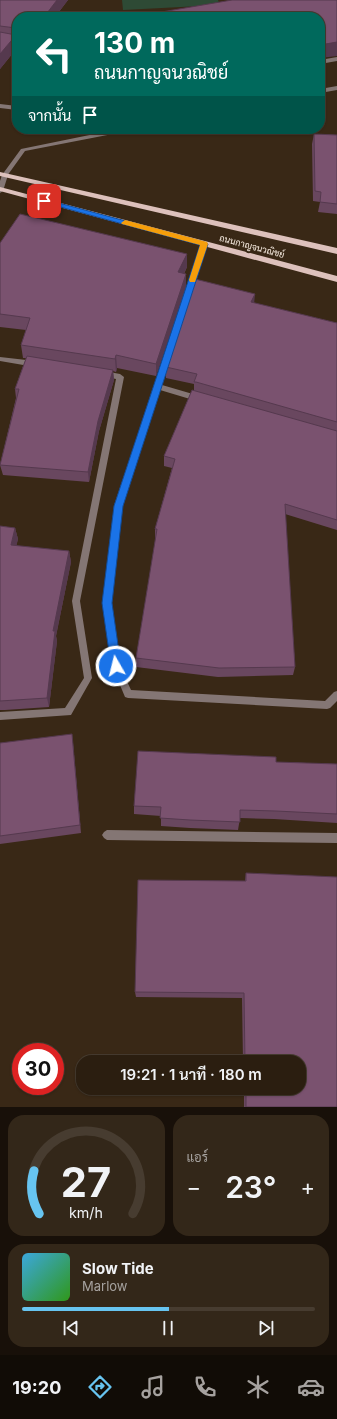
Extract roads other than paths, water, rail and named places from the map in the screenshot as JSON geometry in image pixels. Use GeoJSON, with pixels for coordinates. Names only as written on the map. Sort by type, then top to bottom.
{"type":"FeatureCollection","features":[{"type":"Feature","properties":{"kind":"main road","name":"ถนนกาญจนวณิชย์"},"geometry":{"type":"LineString","coordinates":[[2,174],[337,251]]}},
{"type":"Feature","properties":{"kind":"main road","name":"ถนนกาญจนวณิชย์"},"geometry":{"type":"LineString","coordinates":[[0,190],[337,280]]}},
{"type":"Feature","properties":{"kind":"street"},"geometry":{"type":"LineString","coordinates":[[325,61],[337,59]]}},
{"type":"Feature","properties":{"kind":"street"},"geometry":{"type":"LineString","coordinates":[[325,90],[337,88]]}},
{"type":"Feature","properties":{"kind":"street"},"geometry":{"type":"LineString","coordinates":[[0,106],[12,107]]}},
{"type":"Feature","properties":{"kind":"street"},"geometry":{"type":"LineString","coordinates":[[0,190],[2,174],[23,150],[103,134]]}},
{"type":"Feature","properties":{"kind":"street"},"geometry":{"type":"LineString","coordinates":[[204,244],[118,506],[107,603],[116,666],[128,694],[327,705],[337,695]]}},
{"type":"Feature","properties":{"kind":"street"},"geometry":{"type":"LineString","coordinates":[[0,359],[45,366]]}},
{"type":"Feature","properties":{"kind":"street"},"geometry":{"type":"LineString","coordinates":[[0,716],[68,712],[88,678],[76,601],[120,376],[98,373]]}},
{"type":"Feature","properties":{"kind":"street"},"geometry":{"type":"LineString","coordinates":[[158,387],[210,402]]}},
{"type":"Feature","properties":{"kind":"street"},"geometry":{"type":"LineString","coordinates":[[107,835],[337,838]]}}]}
